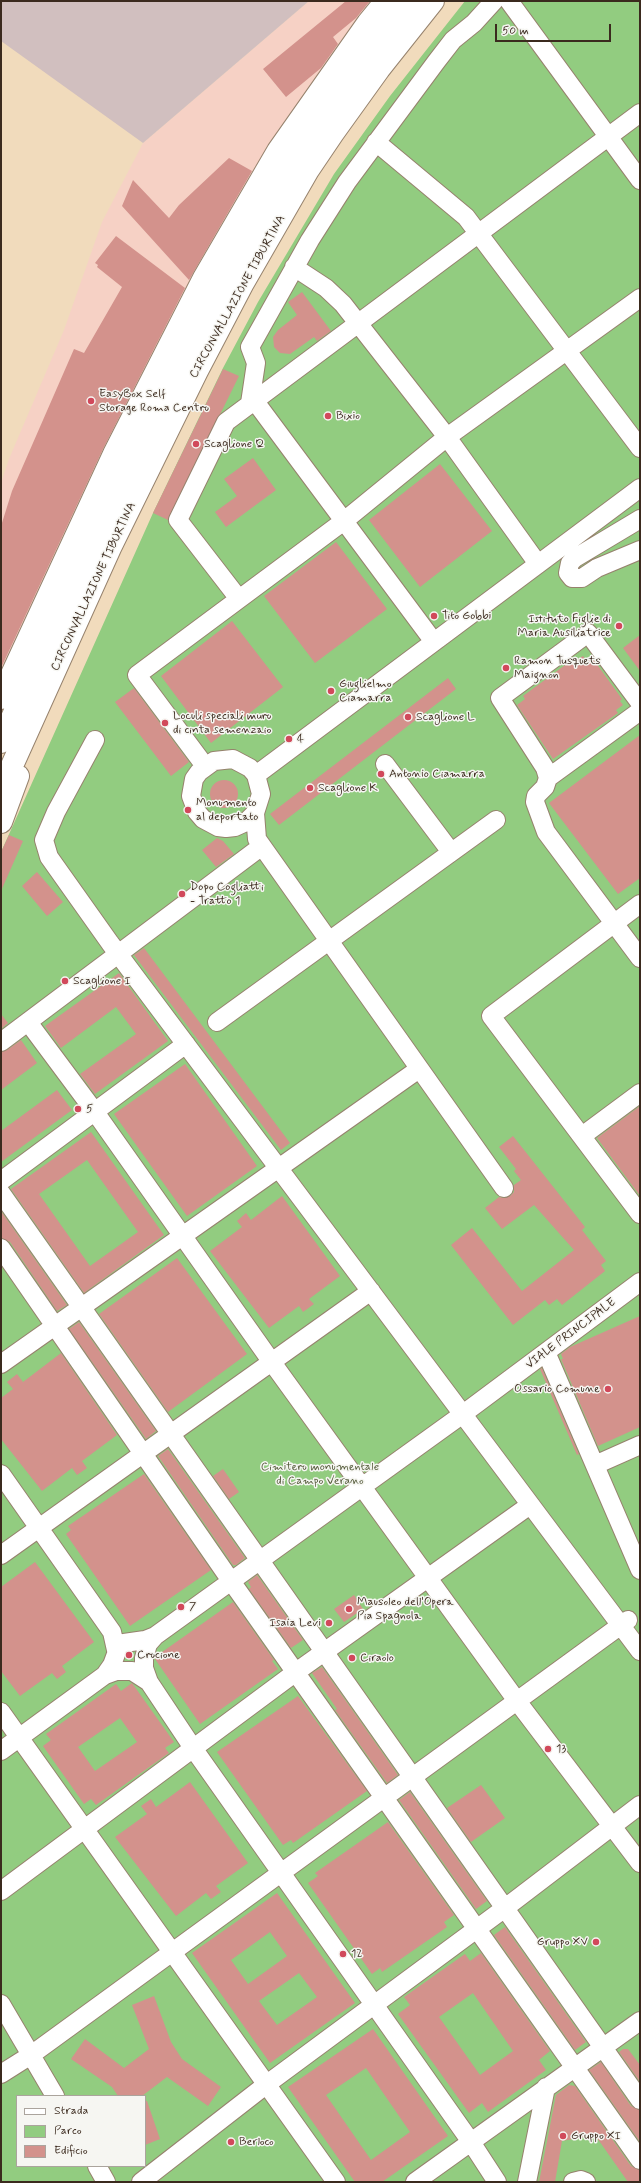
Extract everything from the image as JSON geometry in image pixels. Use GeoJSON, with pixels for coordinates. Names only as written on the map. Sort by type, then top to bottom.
{"type":"FeatureCollection","features":[{"type":"Feature","properties":{"kind":"highway"},"geometry":{"type":"LineString","coordinates":[[1,698],[114,454],[204,278],[278,151],[364,29],[386,1]]}},
{"type":"Feature","properties":{"kind":"highway","name":"CIRCONVALLAZIONE TIBURTINA"},"geometry":{"type":"LineString","coordinates":[[1,742],[130,459],[228,269],[292,160],[321,116],[367,51],[408,1]]}},
{"type":"Feature","properties":{"kind":"highway","name":"CIRCONVALLAZIONE TIBURTINA"},"geometry":{"type":"LineString","coordinates":[[1,790],[113,541],[197,370],[243,283],[308,170],[379,69],[433,1]]}},
{"type":"Feature","properties":{"kind":"highway"},"geometry":{"type":"LineString","coordinates":[[1,822],[26,753],[40,704]]}},
{"type":"Feature","properties":{"kind":"lane"},"geometry":{"type":"LineString","coordinates":[[434,642],[344,521],[252,402],[256,363],[250,347],[294,267],[333,202],[453,40],[474,23],[494,1]]}},
{"type":"Feature","properties":{"kind":"lane"},"geometry":{"type":"LineString","coordinates":[[509,1],[640,180]]}},
{"type":"Feature","properties":{"kind":"lane"},"geometry":{"type":"LineString","coordinates":[[239,599],[178,520],[226,422],[640,113]]}},
{"type":"Feature","properties":{"kind":"lane"},"geometry":{"type":"LineString","coordinates":[[376,142],[466,217],[479,232],[640,448]]}},
{"type":"Feature","properties":{"kind":"lane"},"geometry":{"type":"LineString","coordinates":[[294,267],[326,288],[343,304],[447,438],[538,564]]}},
{"type":"Feature","properties":{"kind":"lane"},"geometry":{"type":"LineString","coordinates":[[205,766],[137,675],[344,521],[447,438],[640,298]]}},
{"type":"Feature","properties":{"kind":"lane"},"geometry":{"type":"LineString","coordinates":[[256,775],[640,488]]}},
{"type":"Feature","properties":{"kind":"lane"},"geometry":{"type":"LineString","coordinates":[[640,520],[575,558],[570,563],[568,573],[572,578],[582,578],[597,568],[640,550]]}},
{"type":"Feature","properties":{"kind":"lane"},"geometry":{"type":"LineString","coordinates":[[640,703],[584,636],[500,698],[545,768],[548,778],[545,787],[536,796],[535,802],[546,832],[640,958]]}},
{"type":"Feature","properties":{"kind":"lane"},"geometry":{"type":"LineString","coordinates":[[548,778],[640,711]]}},
{"type":"Feature","properties":{"kind":"lane"},"geometry":{"type":"LineString","coordinates":[[95,740],[56,812],[44,840],[49,858],[530,1505],[625,1623],[640,1651]]}},
{"type":"Feature","properties":{"kind":"lane"},"geometry":{"type":"LineString","coordinates":[[259,843],[255,813],[261,794],[256,775],[250,768],[233,759],[218,760],[205,766],[194,779],[191,796],[195,808],[202,819],[218,827],[235,827],[248,832],[259,843],[504,1188]]}},
{"type":"Feature","properties":{"kind":"lane"},"geometry":{"type":"LineString","coordinates":[[385,764],[451,852]]}},
{"type":"Feature","properties":{"kind":"lane"},"geometry":{"type":"LineString","coordinates":[[235,827],[246,822],[255,813]]}},
{"type":"Feature","properties":{"kind":"lane"},"geometry":{"type":"LineString","coordinates":[[217,1022],[496,820]]}},
{"type":"Feature","properties":{"kind":"lane"},"geometry":{"type":"LineString","coordinates":[[1,1042],[119,954],[259,843]]}},
{"type":"Feature","properties":{"kind":"lane"},"geometry":{"type":"LineString","coordinates":[[640,904],[491,1016],[640,1214]]}},
{"type":"Feature","properties":{"kind":"lane"},"geometry":{"type":"LineString","coordinates":[[28,1022],[182,1235],[271,1362],[517,1701],[640,1863]]}},
{"type":"Feature","properties":{"kind":"lane"},"geometry":{"type":"LineString","coordinates":[[1,1181],[186,1044]]}},
{"type":"Feature","properties":{"kind":"lane"},"geometry":{"type":"LineString","coordinates":[[1,1364],[419,1068]]}},
{"type":"Feature","properties":{"kind":"lane"},"geometry":{"type":"LineString","coordinates":[[582,1136],[640,1093]]}},
{"type":"Feature","properties":{"kind":"lane"},"geometry":{"type":"LineString","coordinates":[[1,1193],[640,2100]]}},
{"type":"Feature","properties":{"kind":"lane"},"geometry":{"type":"LineString","coordinates":[[1,1248],[231,1580],[640,2160]]}},
{"type":"Feature","properties":{"kind":"lane","name":"VIALE PRINCIPALE"},"geometry":{"type":"LineString","coordinates":[[127,1658],[145,1640],[155,1636],[362,1487],[640,1282]]}},
{"type":"Feature","properties":{"kind":"lane"},"geometry":{"type":"LineString","coordinates":[[1,1556],[371,1291]]}},
{"type":"Feature","properties":{"kind":"lane"},"geometry":{"type":"LineString","coordinates":[[546,1352],[640,1570]]}},
{"type":"Feature","properties":{"kind":"lane"},"geometry":{"type":"LineString","coordinates":[[595,1465],[640,1445]]}},
{"type":"Feature","properties":{"kind":"lane"},"geometry":{"type":"LineString","coordinates":[[1,1474],[40,1527],[112,1632],[127,1658],[149,1682],[193,1748],[472,2142],[497,2182]]}},
{"type":"Feature","properties":{"kind":"lane"},"geometry":{"type":"LineString","coordinates":[[1,1890],[296,1672],[530,1505]]}},
{"type":"Feature","properties":{"kind":"lane"},"geometry":{"type":"LineString","coordinates":[[1,2074],[31,2055],[174,1952],[625,1623]]}},
{"type":"Feature","properties":{"kind":"lane"},"geometry":{"type":"LineString","coordinates":[[1,1750],[127,1658]]}},
{"type":"Feature","properties":{"kind":"lane"},"geometry":{"type":"LineString","coordinates":[[1,1712],[174,1952],[336,2182]]}},
{"type":"Feature","properties":{"kind":"lane"},"geometry":{"type":"LineString","coordinates":[[141,2182],[374,2003],[505,1908],[640,1805]]}},
{"type":"Feature","properties":{"kind":"lane"},"geometry":{"type":"LineString","coordinates":[[1,2004],[54,2095]]}},
{"type":"Feature","properties":{"kind":"lane"},"geometry":{"type":"LineString","coordinates":[[415,2182],[640,2021]]}},
{"type":"Feature","properties":{"kind":"lane"},"geometry":{"type":"LineString","coordinates":[[527,2182],[546,2087]]}},
{"type":"Feature","properties":{"kind":"lane"},"geometry":{"type":"LineString","coordinates":[[98,2167],[106,2182]]}},
{"type":"Feature","properties":{"kind":"lane"},"geometry":{"type":"LineString","coordinates":[[573,2182],[582,2180],[586,2182]]}},
{"type":"Feature","properties":{"kind":"shaded area"},"geometry":{"type":"Polygon","coordinates":[[[1,1],[309,1],[143,143],[1,41],[1,1]]]}},
{"type":"Feature","properties":{"kind":"shaded area"},"geometry":{"type":"Polygon","coordinates":[[[309,1],[379,1],[1,681],[1,483],[9,459],[64,330],[102,222],[143,143],[309,1]]]}},
{"type":"Feature","properties":{"kind":"green space","name":"Cimitero monumentale di Campo Verano"},"geometry":{"type":"Polygon","coordinates":[[[465,1],[640,1],[640,2182],[1,2182],[1,852],[153,513],[223,368],[258,302],[334,174],[390,96],[465,1]]]}},
{"type":"Feature","properties":{"kind":"building"},"geometry":{"type":"Polygon","coordinates":[[[346,1],[370,1],[356,18],[333,37],[338,44],[321,68],[286,97],[263,69],[346,1]]]}},
{"type":"Feature","properties":{"kind":"building"},"geometry":{"type":"Polygon","coordinates":[[[229,158],[252,171],[189,280],[122,206],[133,180],[169,218],[179,205],[229,158]]]}},
{"type":"Feature","properties":{"kind":"building","name":"EasyBox Self Storage Roma Centro"},"geometry":{"type":"Polygon","coordinates":[[[116,236],[185,288],[103,449],[1,668],[1,526],[12,491],[74,349],[84,353],[122,287],[97,267],[98,265],[95,263],[116,236]]]}},
{"type":"Feature","properties":{"kind":"building"},"geometry":{"type":"Polygon","coordinates":[[[302,292],[331,331],[317,341],[314,337],[290,354],[280,353],[274,347],[273,337],[278,330],[297,315],[288,302],[302,292]]]}},
{"type":"Feature","properties":{"kind":"building","name":"Scaglione Q"},"geometry":{"type":"Polygon","coordinates":[[[223,369],[239,376],[168,520],[153,513],[223,369]]]}},
{"type":"Feature","properties":{"kind":"building"},"geometry":{"type":"Polygon","coordinates":[[[253,458],[276,490],[226,527],[215,512],[237,496],[224,479],[253,458]]]}},
{"type":"Feature","properties":{"kind":"building"},"geometry":{"type":"Polygon","coordinates":[[[440,464],[492,531],[420,587],[369,520],[440,464]]]}},
{"type":"Feature","properties":{"kind":"building"},"geometry":{"type":"Polygon","coordinates":[[[336,542],[387,609],[315,663],[264,596],[336,542]]]}},
{"type":"Feature","properties":{"kind":"building"},"geometry":{"type":"Polygon","coordinates":[[[232,621],[283,687],[211,743],[161,676],[232,621]]]}},
{"type":"Feature","properties":{"kind":"building"},"geometry":{"type":"Polygon","coordinates":[[[640,635],[640,671],[623,648],[640,635]]]}},
{"type":"Feature","properties":{"kind":"building"},"geometry":{"type":"Polygon","coordinates":[[[583,656],[585,659],[591,656],[622,699],[620,701],[623,705],[616,710],[618,713],[553,759],[517,705],[525,699],[523,696],[576,657],[578,659],[583,656]]]}},
{"type":"Feature","properties":{"kind":"building"},"geometry":{"type":"Polygon","coordinates":[[[448,678],[456,689],[279,825],[270,814],[448,678]]]}},
{"type":"Feature","properties":{"kind":"building"},"geometry":{"type":"Polygon","coordinates":[[[134,688],[189,762],[171,776],[115,702],[134,688]]]}},
{"type":"Feature","properties":{"kind":"building"},"geometry":{"type":"Polygon","coordinates":[[[640,735],[640,878],[618,894],[549,803],[640,735]]]}},
{"type":"Feature","properties":{"kind":"building"},"geometry":{"type":"Polygon","coordinates":[[[224,780],[234,784],[238,794],[234,804],[224,808],[214,804],[210,794],[214,784],[224,780]]]}},
{"type":"Feature","properties":{"kind":"building"},"geometry":{"type":"Polygon","coordinates":[[[9,835],[23,841],[1,891],[1,852],[9,835]]]}},
{"type":"Feature","properties":{"kind":"building"},"geometry":{"type":"Polygon","coordinates":[[[217,838],[223,841],[234,854],[216,867],[202,850],[217,838]]]}},
{"type":"Feature","properties":{"kind":"building"},"geometry":{"type":"Polygon","coordinates":[[[37,872],[63,902],[47,916],[22,886],[37,872]]]}},
{"type":"Feature","properties":{"kind":"building"},"geometry":{"type":"Polygon","coordinates":[[[144,948],[290,1143],[281,1150],[134,955],[144,948]]]}},
{"type":"Feature","properties":{"kind":"building"},"geometry":{"type":"Polygon","coordinates":[[[119,973],[168,1041],[95,1094],[80,1074],[136,1034],[116,1007],[61,1048],[45,1026],[119,973]]]}},
{"type":"Feature","properties":{"kind":"building"},"geometry":{"type":"Polygon","coordinates":[[[1,1014],[8,1023],[1,1029],[1,1014]]]}},
{"type":"Feature","properties":{"kind":"building"},"geometry":{"type":"Polygon","coordinates":[[[21,1040],[37,1063],[1,1090],[1,1052],[7,1050],[21,1040]]]}},
{"type":"Feature","properties":{"kind":"building"},"geometry":{"type":"Polygon","coordinates":[[[185,1064],[257,1166],[187,1216],[114,1114],[185,1064]]]}},
{"type":"Feature","properties":{"kind":"building"},"geometry":{"type":"Polygon","coordinates":[[[57,1090],[72,1110],[1,1162],[1,1131],[57,1090]]]}},
{"type":"Feature","properties":{"kind":"building"},"geometry":{"type":"Polygon","coordinates":[[[640,1106],[640,1196],[597,1138],[640,1106]]]}},
{"type":"Feature","properties":{"kind":"building"},"geometry":{"type":"Polygon","coordinates":[[[91,1132],[164,1235],[84,1293],[11,1189],[91,1132]],[[87,1160],[39,1194],[90,1266],[138,1232],[87,1160]]]}},
{"type":"Feature","properties":{"kind":"building"},"geometry":{"type":"Polygon","coordinates":[[[513,1136],[585,1227],[582,1230],[606,1261],[601,1265],[605,1271],[562,1305],[557,1299],[549,1305],[545,1300],[513,1325],[451,1245],[472,1228],[522,1291],[574,1250],[534,1205],[502,1229],[485,1208],[499,1197],[505,1198],[510,1196],[514,1192],[514,1185],[521,1180],[514,1171],[516,1169],[499,1147],[513,1136]]]}},
{"type":"Feature","properties":{"kind":"building"},"geometry":{"type":"Polygon","coordinates":[[[282,1196],[340,1276],[309,1299],[314,1304],[303,1312],[299,1306],[269,1328],[210,1251],[242,1227],[237,1221],[246,1213],[251,1220],[282,1196]]]}},
{"type":"Feature","properties":{"kind":"building"},"geometry":{"type":"Polygon","coordinates":[[[1,1211],[67,1305],[57,1311],[10,1242],[1,1238],[1,1211]]]}},
{"type":"Feature","properties":{"kind":"building"},"geometry":{"type":"Polygon","coordinates":[[[177,1258],[247,1354],[168,1412],[99,1314],[177,1258]]]}},
{"type":"Feature","properties":{"kind":"building","name":"Ossario Comune"},"geometry":{"type":"Polygon","coordinates":[[[640,1316],[640,1427],[598,1446],[561,1359],[563,1359],[561,1354],[570,1347],[640,1316]]]}},
{"type":"Feature","properties":{"kind":"building"},"geometry":{"type":"Polygon","coordinates":[[[79,1322],[156,1431],[146,1439],[69,1329],[79,1322]]]}},
{"type":"Feature","properties":{"kind":"building"},"geometry":{"type":"Polygon","coordinates":[[[61,1353],[117,1435],[82,1461],[87,1468],[77,1475],[72,1468],[42,1491],[1,1439],[1,1398],[13,1389],[7,1382],[17,1374],[23,1382],[61,1353]]]}},
{"type":"Feature","properties":{"kind":"building"},"geometry":{"type":"Polygon","coordinates":[[[542,1368],[579,1454],[577,1455],[540,1369],[542,1368]]]}},
{"type":"Feature","properties":{"kind":"building"},"geometry":{"type":"Polygon","coordinates":[[[168,1449],[245,1558],[236,1565],[233,1565],[158,1456],[168,1449]]]}},
{"type":"Feature","properties":{"kind":"building"},"geometry":{"type":"Polygon","coordinates":[[[223,1469],[239,1492],[229,1499],[213,1476],[223,1469]]]}},
{"type":"Feature","properties":{"kind":"building"},"geometry":{"type":"Polygon","coordinates":[[[144,1474],[211,1570],[130,1626],[66,1534],[71,1530],[68,1526],[144,1474]]]}},
{"type":"Feature","properties":{"kind":"building"},"geometry":{"type":"Polygon","coordinates":[[[35,1562],[94,1642],[62,1666],[66,1672],[57,1679],[52,1673],[20,1696],[1,1671],[1,1587],[35,1562]]]}},
{"type":"Feature","properties":{"kind":"building"},"geometry":{"type":"Polygon","coordinates":[[[257,1575],[303,1640],[291,1648],[249,1589],[251,1587],[248,1582],[257,1575]]]}},
{"type":"Feature","properties":{"kind":"building","name":"Mausoleo dell'Opera Pia Spagnola"},"geometry":{"type":"Polygon","coordinates":[[[354,1595],[363,1609],[344,1622],[334,1609],[354,1595]]]}},
{"type":"Feature","properties":{"kind":"building"},"geometry":{"type":"Polygon","coordinates":[[[233,1602],[274,1660],[272,1661],[278,1669],[200,1724],[155,1657],[233,1602]]]}},
{"type":"Feature","properties":{"kind":"building"},"geometry":{"type":"Polygon","coordinates":[[[322,1667],[398,1775],[387,1783],[335,1710],[337,1709],[312,1673],[322,1667]]]}},
{"type":"Feature","properties":{"kind":"building"},"geometry":{"type":"Polygon","coordinates":[[[132,1683],[174,1742],[165,1748],[169,1753],[96,1805],[91,1799],[84,1804],[43,1746],[51,1740],[46,1734],[116,1684],[121,1691],[132,1683]],[[120,1718],[78,1747],[95,1771],[137,1742],[120,1718]]]}},
{"type":"Feature","properties":{"kind":"building"},"geometry":{"type":"Polygon","coordinates":[[[298,1696],[367,1791],[293,1843],[291,1840],[283,1845],[217,1752],[298,1696]]]}},
{"type":"Feature","properties":{"kind":"building"},"geometry":{"type":"Polygon","coordinates":[[[190,1782],[248,1863],[216,1886],[221,1892],[211,1899],[206,1893],[176,1916],[115,1837],[147,1814],[141,1806],[151,1799],[156,1807],[190,1782]]]}},
{"type":"Feature","properties":{"kind":"building"},"geometry":{"type":"Polygon","coordinates":[[[481,1785],[505,1818],[471,1842],[447,1808],[481,1785]]]}},
{"type":"Feature","properties":{"kind":"building"},"geometry":{"type":"Polygon","coordinates":[[[410,1792],[487,1901],[476,1909],[399,1800],[410,1792]]]}},
{"type":"Feature","properties":{"kind":"building"},"geometry":{"type":"Polygon","coordinates":[[[388,1822],[454,1915],[444,1922],[447,1927],[382,1972],[380,1968],[372,1974],[308,1883],[318,1876],[315,1873],[388,1822]]]}},
{"type":"Feature","properties":{"kind":"building"},"geometry":{"type":"Polygon","coordinates":[[[277,1893],[355,2003],[270,2063],[192,1953],[277,1893]],[[270,1932],[231,1960],[248,1984],[287,1956],[270,1932]],[[299,1973],[259,2001],[277,2025],[317,1997],[299,1973]]]}},
{"type":"Feature","properties":{"kind":"building"},"geometry":{"type":"Polygon","coordinates":[[[505,1927],[586,2042],[575,2050],[494,1935],[505,1927]]]}},
{"type":"Feature","properties":{"kind":"building"},"geometry":{"type":"Polygon","coordinates":[[[481,1953],[550,2051],[539,2060],[546,2070],[488,2112],[482,2103],[469,2113],[398,2014],[410,2005],[404,1997],[465,1954],[470,1961],[481,1953]],[[473,1993],[439,2017],[480,2075],[513,2051],[473,1993]]]}},
{"type":"Feature","properties":{"kind":"building"},"geometry":{"type":"Polygon","coordinates":[[[154,1996],[171,2042],[182,2059],[221,2087],[208,2106],[167,2077],[143,2095],[117,2095],[112,2087],[71,2059],[85,2039],[124,2068],[149,2049],[132,2005],[154,1996]]]}},
{"type":"Feature","properties":{"kind":"building"},"geometry":{"type":"Polygon","coordinates":[[[373,2029],[448,2136],[382,2182],[355,2182],[288,2087],[373,2029]],[[366,2068],[326,2095],[371,2160],[410,2132],[366,2068]]]}},
{"type":"Feature","properties":{"kind":"building"},"geometry":{"type":"Polygon","coordinates":[[[623,2049],[628,2049],[640,2065],[640,2082],[619,2052],[623,2049]]]}},
{"type":"Feature","properties":{"kind":"building"},"geometry":{"type":"Polygon","coordinates":[[[601,2062],[631,2106],[640,2110],[640,2142],[589,2070],[601,2062]]]}},
{"type":"Feature","properties":{"kind":"building"},"geometry":{"type":"Polygon","coordinates":[[[569,2085],[575,2086],[631,2166],[640,2170],[640,2182],[628,2182],[595,2135],[562,2141],[555,2182],[539,2182],[556,2095],[569,2085]]]}},
{"type":"Feature","properties":{"kind":"building"},"geometry":{"type":"Polygon","coordinates":[[[146,2101],[147,2101],[160,2139],[146,2145],[146,2101]]]}},
{"type":"Feature","properties":{"kind":"place","name":"EasyBox Self Storage Roma Centro"},"geometry":{"type":"Point","coordinates":[91,401]}},
{"type":"Feature","properties":{"kind":"place","name":"Bixio"},"geometry":{"type":"Point","coordinates":[328,416]}},
{"type":"Feature","properties":{"kind":"place","name":"Scaglione Q"},"geometry":{"type":"Point","coordinates":[196,444]}},
{"type":"Feature","properties":{"kind":"place","name":"Tito Gobbi"},"geometry":{"type":"Point","coordinates":[434,616]}},
{"type":"Feature","properties":{"kind":"place","name":"Istituto Figlie di Maria Ausiliatrice"},"geometry":{"type":"Point","coordinates":[619,626]}},
{"type":"Feature","properties":{"kind":"place","name":"Ramon Tusquets Maignon"},"geometry":{"type":"Point","coordinates":[506,668]}},
{"type":"Feature","properties":{"kind":"place","name":"Giuglielmo Ciamarra"},"geometry":{"type":"Point","coordinates":[331,691]}},
{"type":"Feature","properties":{"kind":"place","name":"Scaglione L"},"geometry":{"type":"Point","coordinates":[408,717]}},
{"type":"Feature","properties":{"kind":"place","name":"Loculi speciali muro di cinta semenzaio"},"geometry":{"type":"Point","coordinates":[165,723]}},
{"type":"Feature","properties":{"kind":"place","name":"4"},"geometry":{"type":"Point","coordinates":[289,739]}},
{"type":"Feature","properties":{"kind":"place","name":"Antonio Ciamarra"},"geometry":{"type":"Point","coordinates":[381,774]}},
{"type":"Feature","properties":{"kind":"place","name":"Scaglione K"},"geometry":{"type":"Point","coordinates":[310,788]}},
{"type":"Feature","properties":{"kind":"place","name":"Monumento al deportato"},"geometry":{"type":"Point","coordinates":[188,810]}},
{"type":"Feature","properties":{"kind":"place","name":"Dopo Cogliatti - Tratto 1"},"geometry":{"type":"Point","coordinates":[182,894]}},
{"type":"Feature","properties":{"kind":"place","name":"Scaglione I"},"geometry":{"type":"Point","coordinates":[65,981]}},
{"type":"Feature","properties":{"kind":"place","name":"5"},"geometry":{"type":"Point","coordinates":[78,1109]}},
{"type":"Feature","properties":{"kind":"place","name":"Ossario Comune"},"geometry":{"type":"Point","coordinates":[608,1389]}},
{"type":"Feature","properties":{"kind":"place","name":"7"},"geometry":{"type":"Point","coordinates":[181,1607]}},
{"type":"Feature","properties":{"kind":"place","name":"Mausoleo dell'Opera Pia Spagnola"},"geometry":{"type":"Point","coordinates":[349,1609]}},
{"type":"Feature","properties":{"kind":"place","name":"Isaia Levi"},"geometry":{"type":"Point","coordinates":[329,1623]}},
{"type":"Feature","properties":{"kind":"place","name":"Crocione"},"geometry":{"type":"Point","coordinates":[129,1655]}},
{"type":"Feature","properties":{"kind":"place","name":"Ciraolo"},"geometry":{"type":"Point","coordinates":[352,1658]}},
{"type":"Feature","properties":{"kind":"place","name":"13"},"geometry":{"type":"Point","coordinates":[548,1749]}},
{"type":"Feature","properties":{"kind":"place","name":"Gruppo XV"},"geometry":{"type":"Point","coordinates":[596,1942]}},
{"type":"Feature","properties":{"kind":"place","name":"12"},"geometry":{"type":"Point","coordinates":[343,1954]}},
{"type":"Feature","properties":{"kind":"place","name":"Gruppo XI"},"geometry":{"type":"Point","coordinates":[563,2136]}},
{"type":"Feature","properties":{"kind":"place","name":"Berloco"},"geometry":{"type":"Point","coordinates":[231,2142]}}]}
